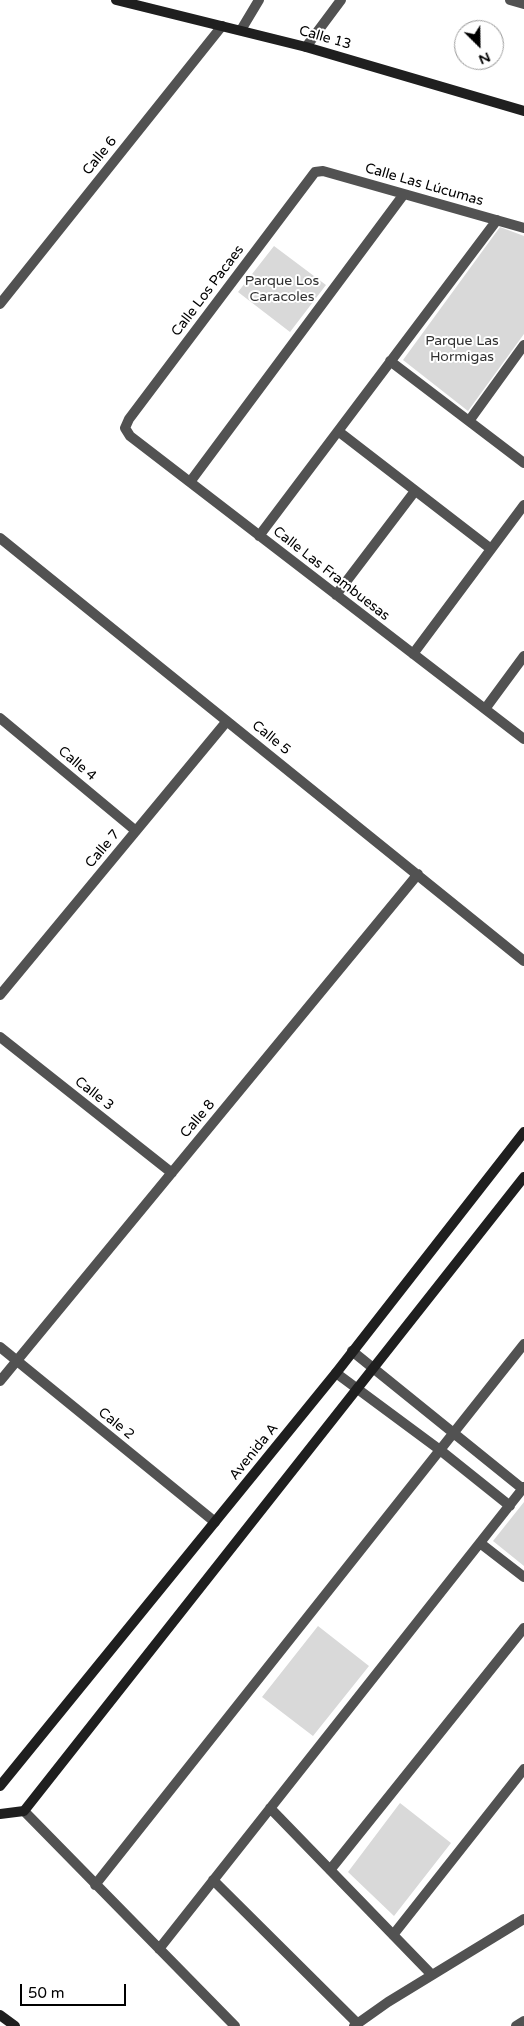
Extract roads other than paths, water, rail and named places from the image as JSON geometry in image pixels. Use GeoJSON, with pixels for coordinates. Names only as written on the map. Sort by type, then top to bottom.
{"type":"FeatureCollection","features":[{"type":"Feature","properties":{"kind":"street","name":"Calle 13"},"geometry":{"type":"LineString","coordinates":[[116,0],[150,4],[222,26],[306,47],[524,111]]}},
{"type":"Feature","properties":{"kind":"street"},"geometry":{"type":"LineString","coordinates":[[241,30],[258,0]]}},
{"type":"Feature","properties":{"kind":"street"},"geometry":{"type":"LineString","coordinates":[[306,47],[341,0]]}},
{"type":"Feature","properties":{"kind":"street"},"geometry":{"type":"LineString","coordinates":[[510,0],[524,4]]}},
{"type":"Feature","properties":{"kind":"street","name":"Calle 6"},"geometry":{"type":"LineString","coordinates":[[0,304],[222,26]]}},
{"type":"Feature","properties":{"kind":"street","name":"Calle Las Lúcumas"},"geometry":{"type":"LineString","coordinates":[[316,172],[323,171],[524,228]]}},
{"type":"Feature","properties":{"kind":"street","name":"Calle Los Pacaes"},"geometry":{"type":"LineString","coordinates":[[126,428],[129,419],[316,172]]}},
{"type":"Feature","properties":{"kind":"street"},"geometry":{"type":"LineString","coordinates":[[190,482],[404,194]]}},
{"type":"Feature","properties":{"kind":"street"},"geometry":{"type":"LineString","coordinates":[[259,536],[497,220]]}},
{"type":"Feature","properties":{"kind":"street"},"geometry":{"type":"LineString","coordinates":[[469,421],[524,345]]}},
{"type":"Feature","properties":{"kind":"street"},"geometry":{"type":"LineString","coordinates":[[390,361],[524,463]]}},
{"type":"Feature","properties":{"kind":"street","name":"Calle Las Frambuesas"},"geometry":{"type":"LineString","coordinates":[[126,428],[130,436],[524,739]]}},
{"type":"Feature","properties":{"kind":"street"},"geometry":{"type":"LineString","coordinates":[[338,431],[491,549]]}},
{"type":"Feature","properties":{"kind":"street"},"geometry":{"type":"LineString","coordinates":[[336,595],[415,490]]}},
{"type":"Feature","properties":{"kind":"street"},"geometry":{"type":"LineString","coordinates":[[413,654],[524,504]]}},
{"type":"Feature","properties":{"kind":"street","name":"Calle 5"},"geometry":{"type":"LineString","coordinates":[[0,538],[524,961]]}},
{"type":"Feature","properties":{"kind":"street"},"geometry":{"type":"LineString","coordinates":[[485,709],[524,656]]}},
{"type":"Feature","properties":{"kind":"street","name":"Calle 4"},"geometry":{"type":"LineString","coordinates":[[0,718],[136,831]]}},
{"type":"Feature","properties":{"kind":"street","name":"Calle 7"},"geometry":{"type":"LineString","coordinates":[[0,995],[227,721]]}},
{"type":"Feature","properties":{"kind":"street","name":"Calle 8"},"geometry":{"type":"LineString","coordinates":[[0,1381],[418,874]]}},
{"type":"Feature","properties":{"kind":"street","name":"Calle 3"},"geometry":{"type":"LineString","coordinates":[[0,1036],[172,1173]]}},
{"type":"Feature","properties":{"kind":"street","name":"Avenida A"},"geometry":{"type":"LineString","coordinates":[[0,1786],[336,1373],[524,1132]]}},
{"type":"Feature","properties":{"kind":"street"},"geometry":{"type":"LineString","coordinates":[[0,1814],[24,1811],[359,1389],[524,1177]]}},
{"type":"Feature","properties":{"kind":"street"},"geometry":{"type":"LineString","coordinates":[[95,1884],[524,1344]]}},
{"type":"Feature","properties":{"kind":"street","name":"Cale 2"},"geometry":{"type":"LineString","coordinates":[[0,1347],[215,1522]]}},
{"type":"Feature","properties":{"kind":"street"},"geometry":{"type":"LineString","coordinates":[[159,1949],[523,1488],[352,1351]]}},
{"type":"Feature","properties":{"kind":"street"},"geometry":{"type":"LineString","coordinates":[[336,1373],[440,1450],[510,1506]]}},
{"type":"Feature","properties":{"kind":"street"},"geometry":{"type":"LineString","coordinates":[[480,1543],[524,1577]]}},
{"type":"Feature","properties":{"kind":"street"},"geometry":{"type":"LineString","coordinates":[[330,1870],[524,1628]]}},
{"type":"Feature","properties":{"kind":"street"},"geometry":{"type":"LineString","coordinates":[[394,1935],[524,1769]]}},
{"type":"Feature","properties":{"kind":"street"},"geometry":{"type":"LineString","coordinates":[[270,1808],[432,1975]]}},
{"type":"Feature","properties":{"kind":"street"},"geometry":{"type":"LineString","coordinates":[[24,1811],[235,2026]]}},
{"type":"Feature","properties":{"kind":"street"},"geometry":{"type":"LineString","coordinates":[[214,1880],[356,2025],[432,1975],[524,1919]]}},
{"type":"Feature","properties":{"kind":"street"},"geometry":{"type":"LineString","coordinates":[[0,2015],[15,2026]]}},
{"type":"Feature","properties":{"kind":"street"},"geometry":{"type":"LineString","coordinates":[[516,2026],[524,2021]]}},
{"type":"Feature","properties":{"kind":"park label","name":"Parque Los Caracoles"},"geometry":{"type":"Point","coordinates":[282,290]}},
{"type":"Feature","properties":{"kind":"park label","name":"Parque Las Hormigas"},"geometry":{"type":"Point","coordinates":[462,350]}}]}
